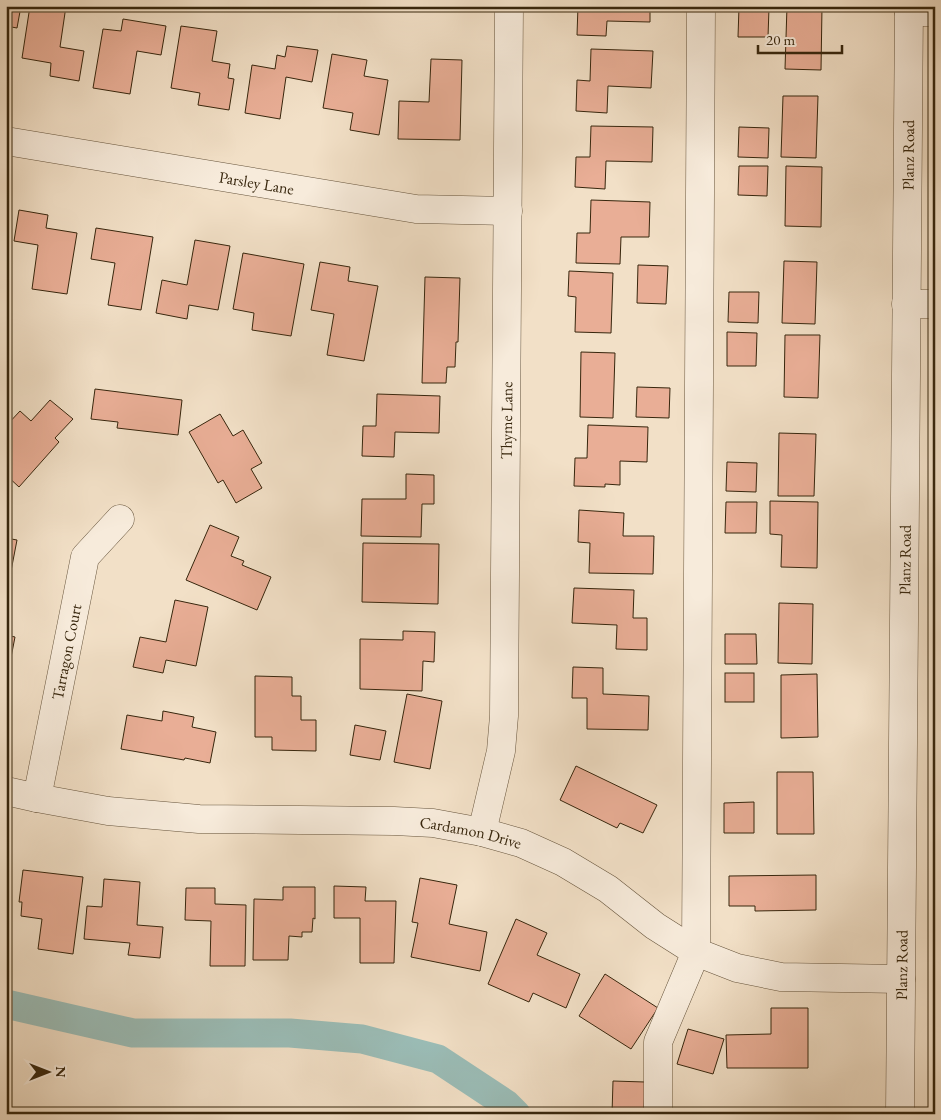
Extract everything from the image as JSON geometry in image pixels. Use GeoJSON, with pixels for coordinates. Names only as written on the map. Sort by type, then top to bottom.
{"type":"FeatureCollection","features":[{"type":"Feature","properties":{"kind":"street","name":"Thyme Lane"},"geometry":{"type":"LineString","coordinates":[[482,832],[501,751],[504,716],[509,6]]}},
{"type":"Feature","properties":{"kind":"street"},"geometry":{"type":"LineString","coordinates":[[658,1114],[658,1042],[696,952],[701,6]]}},
{"type":"Feature","properties":{"kind":"street","name":"Planz Road"},"geometry":{"type":"LineString","coordinates":[[900,1114],[906,304],[917,10]]}},
{"type":"Feature","properties":{"kind":"street","name":"Parsley Lane"},"geometry":{"type":"LineString","coordinates":[[6,141],[416,209],[508,211]]}},
{"type":"Feature","properties":{"kind":"street"},"geometry":{"type":"LineString","coordinates":[[906,304],[935,304]]}},
{"type":"Feature","properties":{"kind":"street","name":"Tarragon Court"},"geometry":{"type":"LineString","coordinates":[[37,798],[85,557],[120,519]]}},
{"type":"Feature","properties":{"kind":"street","name":"Cardamon Drive"},"geometry":{"type":"LineString","coordinates":[[6,791],[108,811],[198,818],[433,823],[482,832],[521,844],[563,862],[608,889],[655,926],[696,952],[737,968],[781,977],[901,979]]}},
{"type":"Feature","properties":{"kind":"building"},"geometry":{"type":"Polygon","coordinates":[[[6,6],[21,6],[17,28],[6,26],[6,6]]]}},
{"type":"Feature","properties":{"kind":"building"},"geometry":{"type":"Polygon","coordinates":[[[30,6],[66,6],[60,47],[84,51],[79,81],[50,76],[51,63],[22,58],[30,6]]]}},
{"type":"Feature","properties":{"kind":"building"},"geometry":{"type":"Polygon","coordinates":[[[578,6],[650,6],[650,22],[607,21],[606,36],[577,35],[578,6]]]}},
{"type":"Feature","properties":{"kind":"building"},"geometry":{"type":"Polygon","coordinates":[[[787,6],[822,7],[821,70],[785,69],[787,6]]]}},
{"type":"Feature","properties":{"kind":"building"},"geometry":{"type":"Polygon","coordinates":[[[739,7],[769,8],[768,37],[738,37],[739,7]]]}},
{"type":"Feature","properties":{"kind":"building"},"geometry":{"type":"Polygon","coordinates":[[[123,19],[166,26],[161,55],[137,51],[130,94],[93,88],[103,29],[121,31],[123,19]]]}},
{"type":"Feature","properties":{"kind":"building"},"geometry":{"type":"Polygon","coordinates":[[[181,26],[217,31],[212,61],[230,64],[228,78],[234,79],[229,110],[198,105],[200,93],[171,88],[181,26]]]}},
{"type":"Feature","properties":{"kind":"building"},"geometry":{"type":"Polygon","coordinates":[[[287,46],[318,50],[312,82],[286,77],[280,119],[245,113],[252,65],[275,69],[277,55],[285,57],[287,46]]]}},
{"type":"Feature","properties":{"kind":"building"},"geometry":{"type":"Polygon","coordinates":[[[591,49],[653,51],[651,88],[608,86],[607,113],[576,111],[577,80],[590,81],[591,49]]]}},
{"type":"Feature","properties":{"kind":"building"},"geometry":{"type":"Polygon","coordinates":[[[332,54],[367,60],[364,76],[388,80],[379,135],[350,130],[353,113],[323,108],[332,54]]]}},
{"type":"Feature","properties":{"kind":"building"},"geometry":{"type":"Polygon","coordinates":[[[431,59],[462,60],[460,140],[398,139],[399,101],[429,102],[431,59]]]}},
{"type":"Feature","properties":{"kind":"building"},"geometry":{"type":"Polygon","coordinates":[[[783,96],[818,96],[816,158],[781,157],[783,96]]]}},
{"type":"Feature","properties":{"kind":"building"},"geometry":{"type":"Polygon","coordinates":[[[591,126],[653,127],[652,162],[606,161],[605,189],[575,187],[576,157],[590,157],[591,126]]]}},
{"type":"Feature","properties":{"kind":"building"},"geometry":{"type":"Polygon","coordinates":[[[739,127],[769,128],[768,158],[738,157],[739,127]]]}},
{"type":"Feature","properties":{"kind":"building"},"geometry":{"type":"Polygon","coordinates":[[[739,166],[768,166],[767,196],[738,195],[739,166]]]}},
{"type":"Feature","properties":{"kind":"building"},"geometry":{"type":"Polygon","coordinates":[[[786,166],[822,167],[821,227],[785,226],[786,166]]]}},
{"type":"Feature","properties":{"kind":"building"},"geometry":{"type":"Polygon","coordinates":[[[591,200],[650,202],[649,237],[621,237],[620,264],[576,263],[577,233],[590,233],[591,200]]]}},
{"type":"Feature","properties":{"kind":"building"},"geometry":{"type":"Polygon","coordinates":[[[19,210],[48,215],[46,228],[77,233],[67,294],[32,289],[38,245],[14,241],[19,210]]]}},
{"type":"Feature","properties":{"kind":"building"},"geometry":{"type":"Polygon","coordinates":[[[96,228],[153,237],[141,310],[108,305],[115,263],[91,259],[96,228]]]}},
{"type":"Feature","properties":{"kind":"building"},"geometry":{"type":"Polygon","coordinates":[[[195,240],[230,246],[218,310],[189,305],[187,319],[156,313],[162,280],[187,285],[195,240]]]}},
{"type":"Feature","properties":{"kind":"building"},"geometry":{"type":"Polygon","coordinates":[[[243,253],[304,264],[291,336],[252,330],[254,313],[233,309],[243,253]]]}},
{"type":"Feature","properties":{"kind":"building"},"geometry":{"type":"Polygon","coordinates":[[[784,261],[817,262],[815,324],[782,323],[784,261]]]}},
{"type":"Feature","properties":{"kind":"building"},"geometry":{"type":"Polygon","coordinates":[[[320,262],[350,267],[348,281],[378,286],[364,361],[327,355],[334,314],[311,310],[320,262]]]}},
{"type":"Feature","properties":{"kind":"building"},"geometry":{"type":"Polygon","coordinates":[[[638,265],[668,266],[666,304],[637,303],[638,265]]]}},
{"type":"Feature","properties":{"kind":"building"},"geometry":{"type":"Polygon","coordinates":[[[569,271],[613,273],[611,333],[575,332],[576,297],[568,296],[569,271]]]}},
{"type":"Feature","properties":{"kind":"building"},"geometry":{"type":"Polygon","coordinates":[[[425,277],[460,278],[458,342],[456,342],[455,367],[447,367],[446,383],[422,383],[425,277]]]}},
{"type":"Feature","properties":{"kind":"building"},"geometry":{"type":"Polygon","coordinates":[[[729,292],[759,292],[758,323],[728,322],[729,292]]]}},
{"type":"Feature","properties":{"kind":"building"},"geometry":{"type":"Polygon","coordinates":[[[727,332],[757,333],[756,366],[727,366],[727,332]]]}},
{"type":"Feature","properties":{"kind":"building"},"geometry":{"type":"Polygon","coordinates":[[[785,335],[820,335],[818,398],[784,397],[785,335]]]}},
{"type":"Feature","properties":{"kind":"building"},"geometry":{"type":"Polygon","coordinates":[[[581,352],[615,353],[613,418],[580,417],[581,352]]]}},
{"type":"Feature","properties":{"kind":"building"},"geometry":{"type":"Polygon","coordinates":[[[637,387],[670,388],[669,418],[636,417],[637,387]]]}},
{"type":"Feature","properties":{"kind":"building"},"geometry":{"type":"Polygon","coordinates":[[[95,389],[182,400],[178,435],[117,428],[118,422],[91,419],[95,389]]]}},
{"type":"Feature","properties":{"kind":"building"},"geometry":{"type":"Polygon","coordinates":[[[377,394],[440,396],[439,433],[395,432],[394,457],[362,456],[363,426],[376,426],[377,394]]]}},
{"type":"Feature","properties":{"kind":"building"},"geometry":{"type":"Polygon","coordinates":[[[50,400],[73,419],[55,438],[59,442],[19,487],[6,475],[6,426],[20,411],[31,421],[50,400]]]}},
{"type":"Feature","properties":{"kind":"building"},"geometry":{"type":"Polygon","coordinates":[[[220,414],[233,436],[243,430],[262,463],[251,469],[262,488],[236,503],[223,480],[218,483],[189,432],[220,414]]]}},
{"type":"Feature","properties":{"kind":"building"},"geometry":{"type":"Polygon","coordinates":[[[588,425],[648,427],[647,462],[620,461],[620,485],[605,484],[605,487],[574,486],[575,458],[587,458],[588,425]]]}},
{"type":"Feature","properties":{"kind":"building"},"geometry":{"type":"Polygon","coordinates":[[[779,433],[816,434],[814,496],[778,496],[779,433]]]}},
{"type":"Feature","properties":{"kind":"building"},"geometry":{"type":"Polygon","coordinates":[[[727,462],[757,463],[756,492],[726,491],[727,462]]]}},
{"type":"Feature","properties":{"kind":"building"},"geometry":{"type":"Polygon","coordinates":[[[406,474],[434,475],[434,504],[422,504],[421,537],[361,536],[362,499],[406,499],[406,474]]]}},
{"type":"Feature","properties":{"kind":"building"},"geometry":{"type":"Polygon","coordinates":[[[770,501],[818,502],[817,568],[781,567],[782,535],[770,534],[770,501]]]}},
{"type":"Feature","properties":{"kind":"building"},"geometry":{"type":"Polygon","coordinates":[[[726,502],[757,502],[756,533],[725,533],[726,502]]]}},
{"type":"Feature","properties":{"kind":"building"},"geometry":{"type":"Polygon","coordinates":[[[579,510],[624,513],[623,536],[654,536],[653,574],[589,573],[590,543],[578,542],[579,510]]]}},
{"type":"Feature","properties":{"kind":"building"},"geometry":{"type":"Polygon","coordinates":[[[210,525],[239,537],[231,556],[244,561],[242,565],[271,577],[257,610],[186,580],[210,525]]]}},
{"type":"Feature","properties":{"kind":"building"},"geometry":{"type":"Polygon","coordinates":[[[6,538],[17,540],[11,571],[6,570],[6,538]]]}},
{"type":"Feature","properties":{"kind":"building"},"geometry":{"type":"Polygon","coordinates":[[[363,543],[439,544],[438,604],[362,602],[363,543]]]}},
{"type":"Feature","properties":{"kind":"building"},"geometry":{"type":"Polygon","coordinates":[[[574,588],[634,590],[633,618],[647,618],[647,650],[616,649],[617,625],[572,623],[574,588]]]}},
{"type":"Feature","properties":{"kind":"building"},"geometry":{"type":"Polygon","coordinates":[[[175,600],[208,607],[196,666],[166,660],[163,673],[133,667],[140,637],[166,642],[175,600]]]}},
{"type":"Feature","properties":{"kind":"building"},"geometry":{"type":"Polygon","coordinates":[[[779,603],[813,604],[812,664],[778,663],[779,603]]]}},
{"type":"Feature","properties":{"kind":"building"},"geometry":{"type":"Polygon","coordinates":[[[403,631],[435,632],[434,662],[423,661],[422,691],[360,689],[360,639],[403,640],[403,631]]]}},
{"type":"Feature","properties":{"kind":"building"},"geometry":{"type":"Polygon","coordinates":[[[725,634],[756,634],[757,664],[725,664],[725,634]]]}},
{"type":"Feature","properties":{"kind":"building"},"geometry":{"type":"Polygon","coordinates":[[[6,635],[15,637],[6,683],[6,635]]]}},
{"type":"Feature","properties":{"kind":"building"},"geometry":{"type":"Polygon","coordinates":[[[573,667],[603,668],[603,694],[649,696],[648,730],[587,729],[587,698],[572,698],[573,667]]]}},
{"type":"Feature","properties":{"kind":"building"},"geometry":{"type":"Polygon","coordinates":[[[725,673],[754,673],[754,702],[725,702],[725,673]]]}},
{"type":"Feature","properties":{"kind":"building"},"geometry":{"type":"Polygon","coordinates":[[[817,674],[818,737],[781,738],[781,675],[817,674]]]}},
{"type":"Feature","properties":{"kind":"building"},"geometry":{"type":"Polygon","coordinates":[[[255,676],[292,677],[292,696],[301,696],[301,720],[316,720],[316,751],[272,750],[272,737],[255,737],[255,676]]]}},
{"type":"Feature","properties":{"kind":"building"},"geometry":{"type":"Polygon","coordinates":[[[407,694],[442,701],[430,769],[394,762],[407,694]]]}},
{"type":"Feature","properties":{"kind":"building"},"geometry":{"type":"Polygon","coordinates":[[[163,711],[194,717],[192,727],[216,732],[210,763],[121,749],[127,715],[162,721],[163,711]]]}},
{"type":"Feature","properties":{"kind":"building"},"geometry":{"type":"Polygon","coordinates":[[[355,725],[386,731],[380,760],[350,755],[355,725]]]}},
{"type":"Feature","properties":{"kind":"building"},"geometry":{"type":"Polygon","coordinates":[[[576,766],[657,805],[643,833],[620,823],[617,828],[560,800],[576,766]]]}},
{"type":"Feature","properties":{"kind":"building"},"geometry":{"type":"Polygon","coordinates":[[[777,772],[813,772],[814,834],[777,834],[777,772]]]}},
{"type":"Feature","properties":{"kind":"building"},"geometry":{"type":"Polygon","coordinates":[[[754,802],[754,833],[724,833],[724,803],[754,802]]]}},
{"type":"Feature","properties":{"kind":"building"},"geometry":{"type":"Polygon","coordinates":[[[23,870],[83,877],[73,954],[38,949],[42,919],[21,916],[22,902],[19,902],[23,870]]]}},
{"type":"Feature","properties":{"kind":"building"},"geometry":{"type":"Polygon","coordinates":[[[816,875],[816,910],[755,911],[755,906],[729,906],[729,876],[816,875]]]}},
{"type":"Feature","properties":{"kind":"building"},"geometry":{"type":"Polygon","coordinates":[[[420,878],[457,885],[449,924],[487,932],[480,971],[411,957],[418,923],[412,922],[420,878]]]}},
{"type":"Feature","properties":{"kind":"building"},"geometry":{"type":"Polygon","coordinates":[[[104,879],[140,882],[137,925],[163,927],[160,958],[128,955],[130,943],[84,939],[87,906],[102,907],[104,879]]]}},
{"type":"Feature","properties":{"kind":"building"},"geometry":{"type":"Polygon","coordinates":[[[334,886],[366,887],[365,901],[396,901],[394,963],[360,963],[360,918],[334,918],[334,886]]]}},
{"type":"Feature","properties":{"kind":"building"},"geometry":{"type":"Polygon","coordinates":[[[283,887],[315,887],[315,919],[313,918],[312,932],[302,932],[302,937],[289,936],[288,960],[253,960],[254,899],[283,900],[283,887]]]}},
{"type":"Feature","properties":{"kind":"building"},"geometry":{"type":"Polygon","coordinates":[[[186,888],[215,888],[215,904],[246,905],[245,966],[210,966],[211,921],[185,920],[186,888]]]}},
{"type":"Feature","properties":{"kind":"building"},"geometry":{"type":"Polygon","coordinates":[[[516,919],[547,933],[537,955],[580,974],[566,1008],[533,993],[529,1002],[488,984],[516,919]]]}},
{"type":"Feature","properties":{"kind":"building"},"geometry":{"type":"Polygon","coordinates":[[[605,974],[658,1008],[631,1049],[579,1016],[605,974]]]}},
{"type":"Feature","properties":{"kind":"building"},"geometry":{"type":"Polygon","coordinates":[[[771,1008],[808,1008],[808,1068],[727,1068],[726,1035],[771,1034],[771,1008]]]}},
{"type":"Feature","properties":{"kind":"building"},"geometry":{"type":"Polygon","coordinates":[[[688,1029],[724,1039],[713,1074],[677,1064],[688,1029]]]}},
{"type":"Feature","properties":{"kind":"building"},"geometry":{"type":"Polygon","coordinates":[[[613,1081],[645,1082],[644,1114],[612,1114],[613,1081]]]}},
{"type":"Feature","properties":{"kind":"building"},"geometry":{"type":"Polygon","coordinates":[[[775,1110],[809,1110],[809,1114],[775,1114],[775,1110]]]}},
{"type":"Feature","properties":{"kind":"waterway"},"geometry":{"type":"LineString","coordinates":[[6,1004],[133,1033],[290,1033],[362,1039],[438,1059],[506,1104],[516,1114]]}}]}
